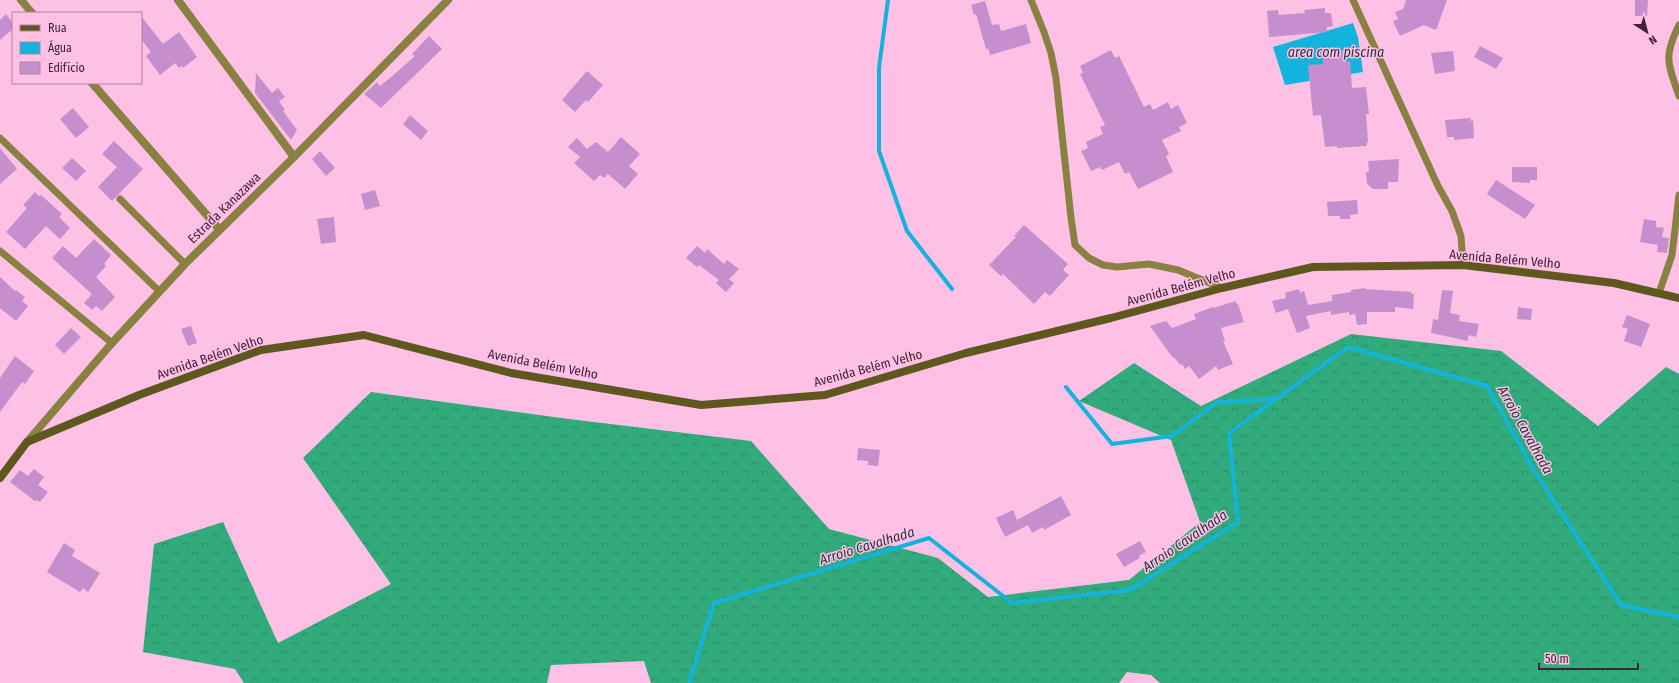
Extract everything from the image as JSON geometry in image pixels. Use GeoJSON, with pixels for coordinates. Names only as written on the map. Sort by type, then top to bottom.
{"type":"FeatureCollection","features":[{"type":"Feature","properties":{"kind":"main road","name":"Avenida Belém Velho"},"geometry":{"type":"LineString","coordinates":[[26,442],[139,395],[262,350],[364,335],[511,372],[701,405],[825,395],[966,353],[1111,318],[1222,288],[1313,267],[1463,265],[1614,283],[1679,298]]}},
{"type":"Feature","properties":{"kind":"main road"},"geometry":{"type":"LineString","coordinates":[[1,476],[26,442]]}},
{"type":"Feature","properties":{"kind":"street"},"geometry":{"type":"LineString","coordinates":[[21,0],[31,12]]}},
{"type":"Feature","properties":{"kind":"street"},"geometry":{"type":"LineString","coordinates":[[178,0],[294,157]]}},
{"type":"Feature","properties":{"kind":"street","name":"Estrada Kanazawa"},"geometry":{"type":"LineString","coordinates":[[26,442],[159,291],[219,229],[294,157],[448,0]]}},
{"type":"Feature","properties":{"kind":"street"},"geometry":{"type":"LineString","coordinates":[[93,84],[219,229]]}},
{"type":"Feature","properties":{"kind":"lane"},"geometry":{"type":"LineString","coordinates":[[1031,0],[1051,53],[1056,78],[1075,245],[1089,258],[1103,265],[1117,267],[1149,264],[1178,270],[1222,288]]}},
{"type":"Feature","properties":{"kind":"lane"},"geometry":{"type":"LineString","coordinates":[[1353,0],[1438,186],[1452,211],[1461,236],[1463,265]]}},
{"type":"Feature","properties":{"kind":"lane"},"geometry":{"type":"LineString","coordinates":[[1679,25],[1670,46],[1668,65],[1679,96]]}},
{"type":"Feature","properties":{"kind":"lane"},"geometry":{"type":"LineString","coordinates":[[0,138],[159,291]]}},
{"type":"Feature","properties":{"kind":"lane"},"geometry":{"type":"LineString","coordinates":[[1659,293],[1672,255],[1679,194]]}},
{"type":"Feature","properties":{"kind":"lane"},"geometry":{"type":"LineString","coordinates":[[120,199],[185,264]]}},
{"type":"Feature","properties":{"kind":"lane"},"geometry":{"type":"LineString","coordinates":[[0,251],[112,343]]}},
{"type":"Feature","properties":{"kind":"green space"},"geometry":{"type":"Polygon","coordinates":[[[1351,334],[1501,351],[1598,426],[1666,367],[1679,374],[1679,683],[1160,683],[1151,675],[1127,672],[1119,683],[651,683],[644,661],[551,665],[547,683],[244,683],[235,669],[143,652],[154,544],[223,522],[278,643],[391,584],[303,458],[371,392],[569,419],[751,441],[829,529],[938,558],[988,597],[1129,580],[1200,522],[1171,440],[1079,401],[1134,363],[1201,406],[1351,334]]]}},
{"type":"Feature","properties":{"kind":"water","name":"area com piscina"},"geometry":{"type":"Polygon","coordinates":[[[1353,23],[1358,37],[1363,72],[1285,85],[1273,47],[1353,23]]]}},
{"type":"Feature","properties":{"kind":"building"},"geometry":{"type":"Polygon","coordinates":[[[1406,0],[1447,0],[1436,30],[1424,25],[1400,36],[1393,21],[1398,19],[1395,12],[1403,9],[1406,0]]]}},
{"type":"Feature","properties":{"kind":"building"},"geometry":{"type":"Polygon","coordinates":[[[1635,0],[1648,0],[1647,16],[1635,16],[1635,0]]]}},
{"type":"Feature","properties":{"kind":"building"},"geometry":{"type":"Polygon","coordinates":[[[985,1],[992,25],[999,24],[1001,31],[1026,24],[1031,43],[990,55],[988,48],[986,49],[976,14],[974,15],[971,5],[985,1]]]}},
{"type":"Feature","properties":{"kind":"building"},"geometry":{"type":"Polygon","coordinates":[[[1325,8],[1325,13],[1331,13],[1333,26],[1327,27],[1327,32],[1269,37],[1267,11],[1278,10],[1279,15],[1305,13],[1304,10],[1325,8]]]}},
{"type":"Feature","properties":{"kind":"building"},"geometry":{"type":"Polygon","coordinates":[[[6,14],[12,22],[12,30],[0,40],[0,20],[6,14]]]}},
{"type":"Feature","properties":{"kind":"building"},"geometry":{"type":"Polygon","coordinates":[[[142,17],[163,44],[179,32],[197,57],[183,68],[182,66],[179,68],[175,63],[160,75],[146,56],[151,52],[142,40],[142,17]]]}},
{"type":"Feature","properties":{"kind":"building"},"geometry":{"type":"Polygon","coordinates":[[[429,36],[442,49],[381,108],[364,94],[377,82],[380,86],[415,56],[412,54],[429,36]]]}},
{"type":"Feature","properties":{"kind":"building"},"geometry":{"type":"Polygon","coordinates":[[[1480,46],[1503,58],[1496,69],[1474,57],[1480,46]]]}},
{"type":"Feature","properties":{"kind":"building"},"geometry":{"type":"Polygon","coordinates":[[[1111,50],[1115,58],[1119,56],[1144,107],[1150,104],[1153,110],[1168,102],[1171,109],[1178,105],[1187,123],[1179,127],[1181,131],[1162,140],[1169,154],[1166,156],[1173,172],[1138,189],[1129,172],[1125,174],[1119,162],[1102,170],[1100,167],[1091,171],[1081,151],[1088,148],[1086,142],[1103,134],[1100,127],[1105,125],[1080,74],[1083,73],[1080,66],[1111,50]]]}},
{"type":"Feature","properties":{"kind":"building"},"geometry":{"type":"Polygon","coordinates":[[[1345,50],[1346,62],[1350,61],[1352,88],[1366,87],[1369,114],[1366,114],[1368,141],[1366,146],[1337,148],[1337,146],[1325,147],[1321,115],[1313,116],[1308,65],[1323,64],[1322,52],[1345,50]]]}},
{"type":"Feature","properties":{"kind":"building"},"geometry":{"type":"Polygon","coordinates":[[[1453,51],[1455,71],[1435,74],[1431,53],[1453,51]]]}},
{"type":"Feature","properties":{"kind":"building"},"geometry":{"type":"Polygon","coordinates":[[[587,71],[603,85],[588,102],[586,100],[575,112],[562,100],[587,71]]]}},
{"type":"Feature","properties":{"kind":"building"},"geometry":{"type":"Polygon","coordinates":[[[256,73],[272,93],[278,88],[285,97],[279,101],[285,110],[283,111],[297,130],[291,140],[255,93],[256,73]]]}},
{"type":"Feature","properties":{"kind":"building"},"geometry":{"type":"Polygon","coordinates":[[[73,108],[89,127],[76,138],[60,119],[73,108]]]}},
{"type":"Feature","properties":{"kind":"building"},"geometry":{"type":"Polygon","coordinates":[[[410,115],[428,131],[421,140],[403,124],[410,115]]]}},
{"type":"Feature","properties":{"kind":"building"},"geometry":{"type":"Polygon","coordinates":[[[1471,118],[1470,121],[1473,120],[1474,138],[1454,140],[1454,137],[1447,137],[1445,120],[1471,118]]]}},
{"type":"Feature","properties":{"kind":"building"},"geometry":{"type":"Polygon","coordinates":[[[621,137],[640,154],[629,166],[638,174],[625,189],[608,174],[604,178],[600,175],[594,181],[574,163],[580,157],[568,147],[577,138],[587,149],[596,142],[608,152],[621,137]]]}},
{"type":"Feature","properties":{"kind":"building"},"geometry":{"type":"Polygon","coordinates":[[[114,141],[143,169],[112,201],[98,187],[117,167],[102,154],[114,141]]]}},
{"type":"Feature","properties":{"kind":"building"},"geometry":{"type":"Polygon","coordinates":[[[0,148],[17,169],[0,184],[0,148]]]}},
{"type":"Feature","properties":{"kind":"building"},"geometry":{"type":"Polygon","coordinates":[[[320,151],[335,168],[326,176],[312,159],[320,151]]]}},
{"type":"Feature","properties":{"kind":"building"},"geometry":{"type":"Polygon","coordinates":[[[72,158],[86,171],[76,181],[62,168],[72,158]]]}},
{"type":"Feature","properties":{"kind":"building"},"geometry":{"type":"Polygon","coordinates":[[[1399,159],[1398,182],[1388,182],[1388,189],[1373,189],[1367,184],[1366,172],[1369,172],[1368,161],[1399,159]]]}},
{"type":"Feature","properties":{"kind":"building"},"geometry":{"type":"Polygon","coordinates":[[[1512,167],[1537,167],[1537,180],[1530,180],[1530,183],[1512,182],[1512,167]]]}},
{"type":"Feature","properties":{"kind":"building"},"geometry":{"type":"Polygon","coordinates":[[[1496,180],[1535,205],[1525,219],[1487,194],[1496,180]]]}},
{"type":"Feature","properties":{"kind":"building"},"geometry":{"type":"Polygon","coordinates":[[[375,190],[380,206],[365,210],[361,194],[375,190]]]}},
{"type":"Feature","properties":{"kind":"building"},"geometry":{"type":"Polygon","coordinates":[[[35,192],[39,196],[41,195],[62,214],[59,217],[70,228],[60,239],[46,226],[25,249],[6,232],[27,208],[23,205],[35,192]]]}},
{"type":"Feature","properties":{"kind":"building"},"geometry":{"type":"Polygon","coordinates":[[[1357,200],[1358,214],[1350,215],[1350,219],[1340,219],[1340,216],[1328,216],[1327,202],[1357,200]]]}},
{"type":"Feature","properties":{"kind":"building"},"geometry":{"type":"Polygon","coordinates":[[[334,217],[336,242],[321,244],[317,219],[334,217]]]}},
{"type":"Feature","properties":{"kind":"building"},"geometry":{"type":"Polygon","coordinates":[[[1644,219],[1656,221],[1656,227],[1664,228],[1662,237],[1669,238],[1667,253],[1657,252],[1658,245],[1640,242],[1644,219]]]}},
{"type":"Feature","properties":{"kind":"building"},"geometry":{"type":"Polygon","coordinates":[[[1024,225],[1068,264],[1063,270],[1069,275],[1050,296],[1045,292],[1034,304],[1003,274],[1001,276],[989,265],[1016,237],[1014,236],[1024,225]]]}},
{"type":"Feature","properties":{"kind":"building"},"geometry":{"type":"Polygon","coordinates":[[[94,239],[111,255],[104,264],[106,266],[96,277],[115,297],[102,311],[96,306],[92,310],[84,303],[92,294],[52,258],[63,246],[76,258],[94,239]]]}},
{"type":"Feature","properties":{"kind":"building"},"geometry":{"type":"Polygon","coordinates":[[[697,246],[705,253],[707,249],[724,264],[727,260],[739,269],[729,279],[734,283],[726,292],[716,283],[719,280],[699,265],[697,267],[686,258],[697,246]]]}},
{"type":"Feature","properties":{"kind":"building"},"geometry":{"type":"Polygon","coordinates":[[[0,277],[15,291],[16,290],[25,297],[22,301],[28,306],[16,321],[0,308],[0,277]]]}},
{"type":"Feature","properties":{"kind":"building"},"geometry":{"type":"Polygon","coordinates":[[[1365,288],[1412,292],[1411,294],[1414,294],[1413,309],[1395,307],[1395,312],[1367,312],[1367,324],[1357,325],[1355,314],[1349,315],[1349,312],[1331,315],[1331,311],[1306,316],[1310,328],[1297,333],[1288,309],[1276,313],[1272,301],[1286,298],[1285,293],[1299,289],[1300,293],[1304,291],[1308,305],[1332,301],[1332,295],[1365,288]]]}},
{"type":"Feature","properties":{"kind":"building"},"geometry":{"type":"Polygon","coordinates":[[[1442,290],[1453,291],[1450,313],[1460,315],[1459,321],[1479,324],[1476,337],[1468,335],[1468,341],[1431,333],[1433,319],[1438,320],[1442,290]]]}},
{"type":"Feature","properties":{"kind":"building"},"geometry":{"type":"Polygon","coordinates":[[[1236,301],[1244,322],[1221,328],[1225,341],[1223,341],[1233,364],[1218,370],[1216,366],[1199,379],[1189,366],[1185,369],[1182,364],[1180,365],[1174,357],[1173,358],[1150,326],[1166,321],[1172,328],[1196,319],[1194,314],[1236,301]]]}},
{"type":"Feature","properties":{"kind":"building"},"geometry":{"type":"Polygon","coordinates":[[[1518,307],[1532,309],[1531,320],[1517,319],[1518,307]]]}},
{"type":"Feature","properties":{"kind":"building"},"geometry":{"type":"Polygon","coordinates":[[[1627,315],[1650,324],[1641,347],[1624,341],[1628,329],[1622,327],[1627,315]]]}},
{"type":"Feature","properties":{"kind":"building"},"geometry":{"type":"Polygon","coordinates":[[[191,326],[197,343],[188,346],[181,329],[191,326]]]}},
{"type":"Feature","properties":{"kind":"building"},"geometry":{"type":"Polygon","coordinates":[[[71,328],[81,337],[64,354],[55,345],[71,328]]]}},
{"type":"Feature","properties":{"kind":"building"},"geometry":{"type":"Polygon","coordinates":[[[15,356],[34,371],[25,384],[22,382],[0,412],[0,378],[15,356]]]}},
{"type":"Feature","properties":{"kind":"building"},"geometry":{"type":"Polygon","coordinates":[[[858,448],[880,450],[878,466],[868,465],[868,461],[857,460],[858,448]]]}},
{"type":"Feature","properties":{"kind":"building"},"geometry":{"type":"Polygon","coordinates":[[[34,469],[44,477],[38,485],[48,492],[40,502],[35,501],[10,482],[20,470],[28,476],[34,469]]]}},
{"type":"Feature","properties":{"kind":"building"},"geometry":{"type":"Polygon","coordinates":[[[1061,496],[1071,515],[1044,530],[1043,527],[1032,533],[1028,525],[1005,537],[996,518],[1013,510],[1017,520],[1061,496]]]}},
{"type":"Feature","properties":{"kind":"building"},"geometry":{"type":"Polygon","coordinates":[[[1140,541],[1146,552],[1139,556],[1140,558],[1124,567],[1116,554],[1140,541]]]}},
{"type":"Feature","properties":{"kind":"building"},"geometry":{"type":"Polygon","coordinates":[[[64,543],[75,550],[72,556],[100,573],[88,592],[83,588],[80,592],[47,572],[64,543]]]}},
{"type":"Feature","properties":{"kind":"waterway"},"geometry":{"type":"LineString","coordinates":[[888,0],[879,68],[879,151],[907,231],[952,289]]}},
{"type":"Feature","properties":{"kind":"waterway","name":"Arroio Cavalhada"},"geometry":{"type":"LineString","coordinates":[[689,683],[714,603],[929,538],[1012,603],[1130,590],[1238,522],[1229,433],[1348,347],[1487,386],[1535,472],[1621,605],[1679,617]]}},
{"type":"Feature","properties":{"kind":"waterway"},"geometry":{"type":"LineString","coordinates":[[1066,387],[1112,444],[1172,436],[1218,402],[1275,399]]}}]}
